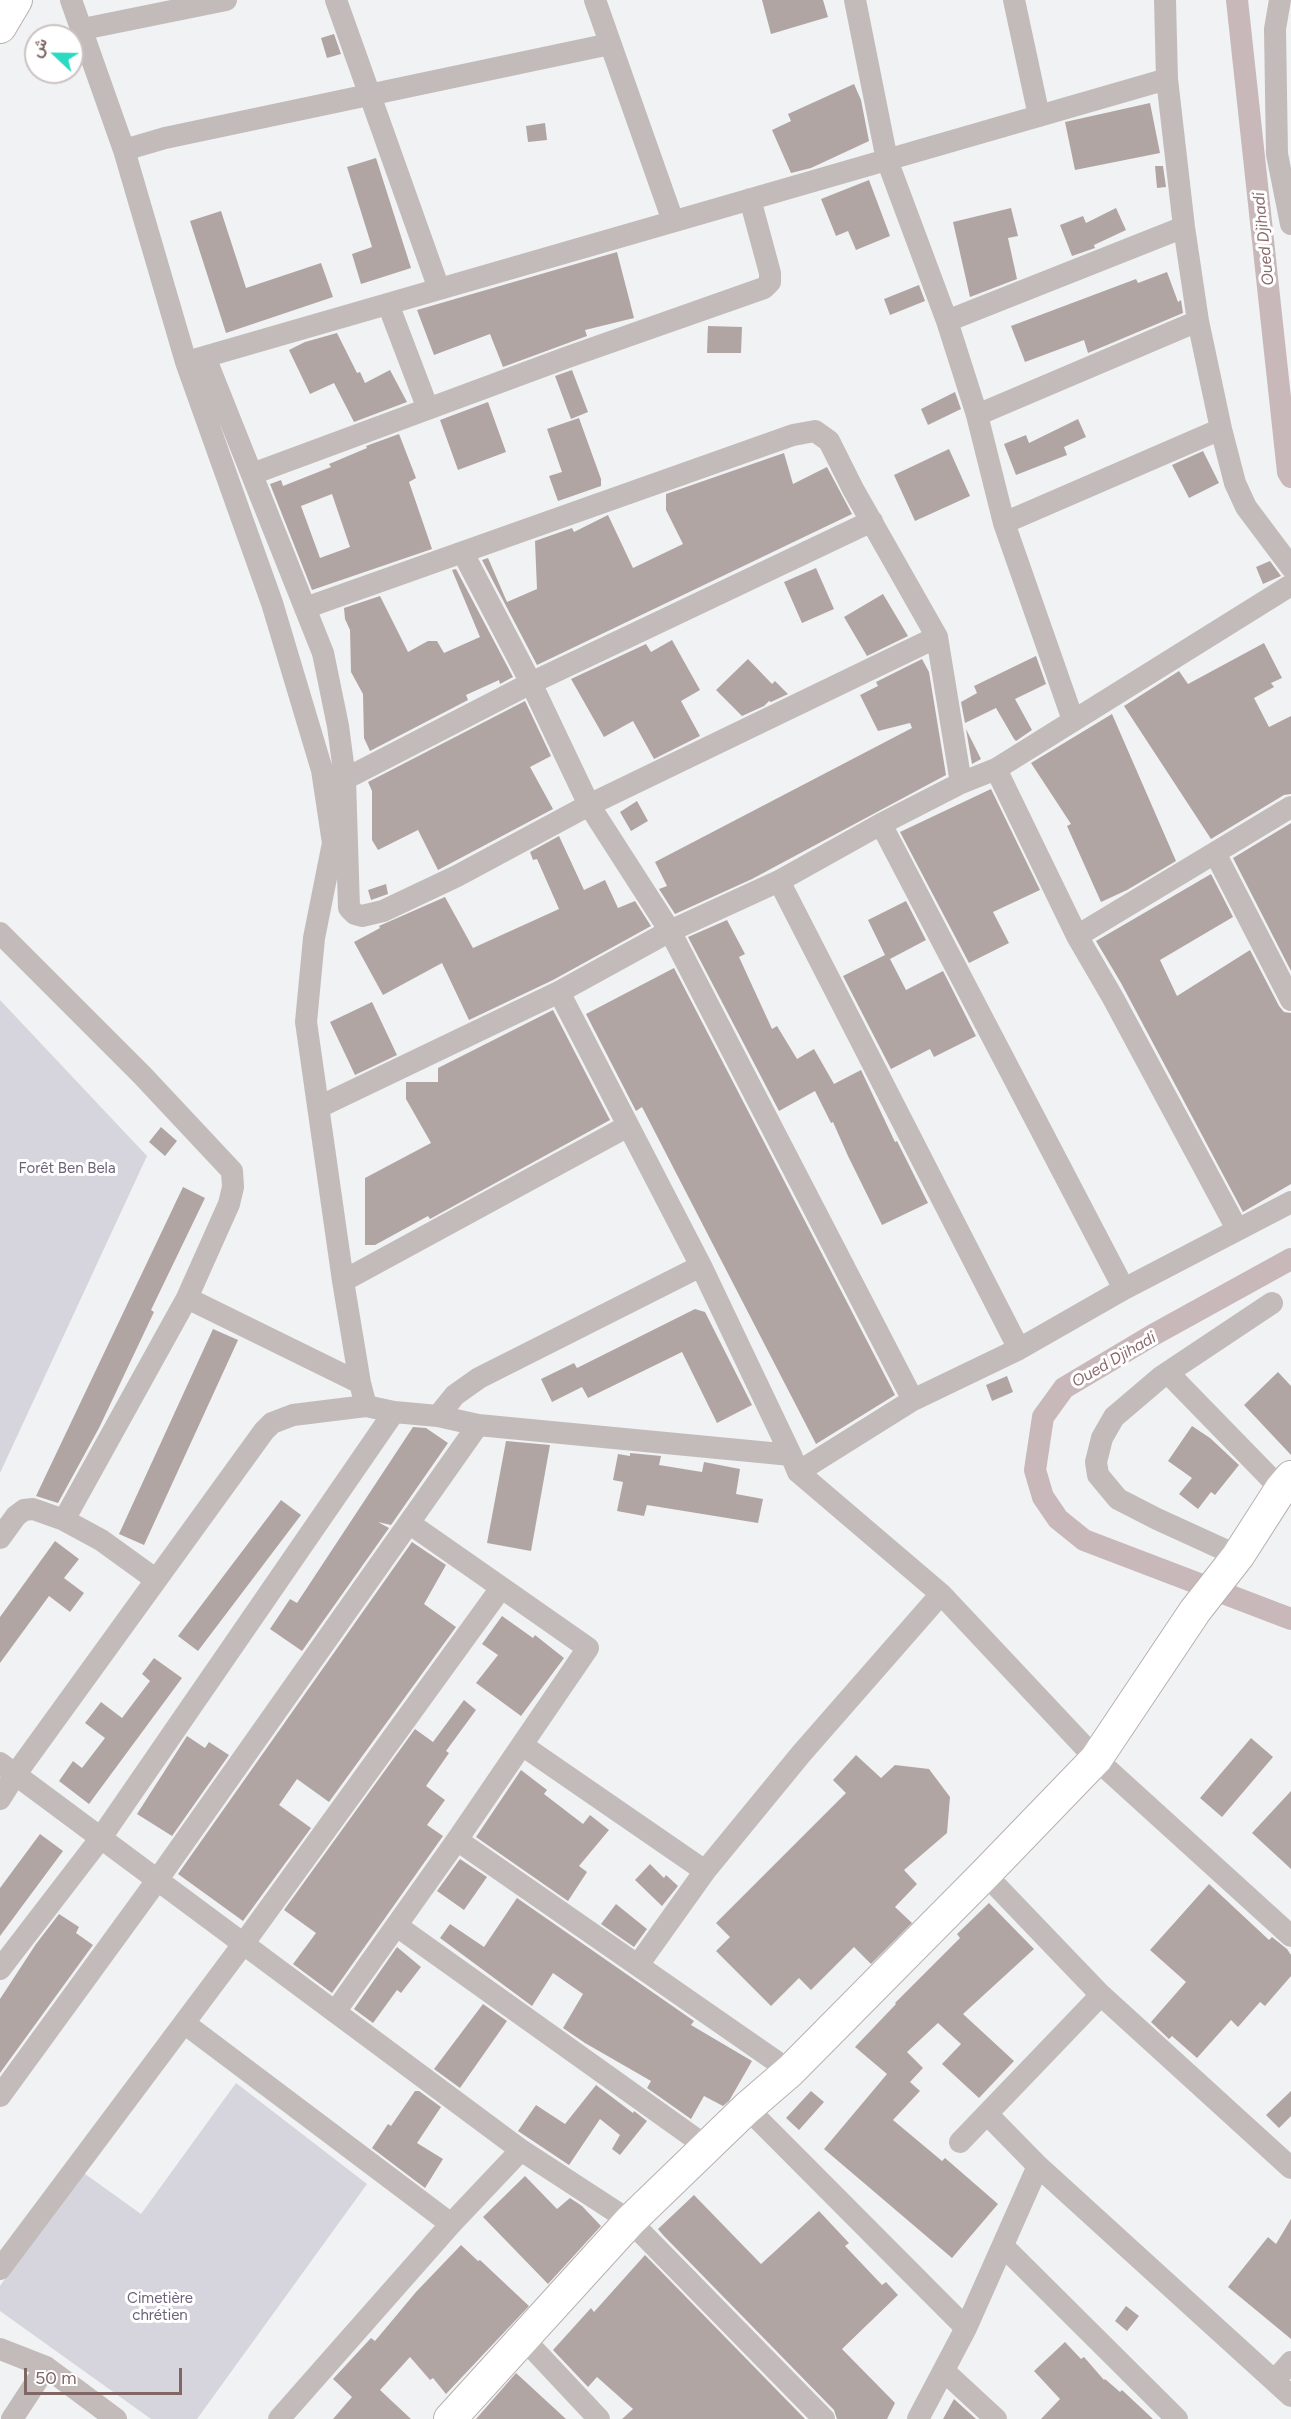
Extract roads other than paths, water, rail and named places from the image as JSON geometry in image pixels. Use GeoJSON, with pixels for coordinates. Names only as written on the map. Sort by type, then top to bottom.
{"type":"FeatureCollection","features":[{"type":"Feature","properties":{"kind":"street"},"geometry":{"type":"LineString","coordinates":[[0,27],[16,0]]}},
{"type":"Feature","properties":{"kind":"street"},"geometry":{"type":"LineString","coordinates":[[71,0],[81,24]]}},
{"type":"Feature","properties":{"kind":"street"},"geometry":{"type":"LineString","coordinates":[[84,29],[226,0]]}},
{"type":"Feature","properties":{"kind":"street"},"geometry":{"type":"LineString","coordinates":[[336,0],[439,289]]}},
{"type":"Feature","properties":{"kind":"street"},"geometry":{"type":"LineString","coordinates":[[595,0],[673,221]]}},
{"type":"Feature","properties":{"kind":"street"},"geometry":{"type":"LineString","coordinates":[[855,0],[887,160],[947,321],[977,415],[1004,523],[1073,720]]}},
{"type":"Feature","properties":{"kind":"street"},"geometry":{"type":"LineString","coordinates":[[1014,0],[1039,116]]}},
{"type":"Feature","properties":{"kind":"street"},"geometry":{"type":"LineString","coordinates":[[1165,0],[1167,79],[1184,227],[1198,321],[1221,429],[1235,483],[1246,507],[1291,567]]}},
{"type":"Feature","properties":{"kind":"street"},"geometry":{"type":"LineString","coordinates":[[1280,0],[1283,27],[1283,88],[1277,154],[1291,224]]}},
{"type":"Feature","properties":{"kind":"street"},"geometry":{"type":"LineString","coordinates":[[84,32],[196,359],[322,771],[333,843],[314,938],[306,1022],[343,1281],[366,1406]]}},
{"type":"Feature","properties":{"kind":"street"},"geometry":{"type":"LineString","coordinates":[[123,150],[165,138],[610,44]]}},
{"type":"Feature","properties":{"kind":"street"},"geometry":{"type":"LineString","coordinates":[[196,359],[1167,79]]}},
{"type":"Feature","properties":{"kind":"street"},"geometry":{"type":"LineString","coordinates":[[252,474],[736,296],[764,288],[770,282],[770,273],[750,199]]}},
{"type":"Feature","properties":{"kind":"street"},"geometry":{"type":"LineString","coordinates":[[947,321],[1184,227]]}},
{"type":"Feature","properties":{"kind":"street"},"geometry":{"type":"LineString","coordinates":[[388,303],[428,409]]}},
{"type":"Feature","properties":{"kind":"street"},"geometry":{"type":"LineString","coordinates":[[977,415],[1198,321]]}},
{"type":"Feature","properties":{"kind":"street"},"geometry":{"type":"LineString","coordinates":[[196,359],[252,474],[323,653],[338,726],[345,779],[349,908],[355,914],[362,916],[383,911],[457,876],[589,805],[937,637]]}},
{"type":"Feature","properties":{"kind":"street"},"geometry":{"type":"LineString","coordinates":[[1004,523],[1221,429]]}},
{"type":"Feature","properties":{"kind":"street"},"geometry":{"type":"LineString","coordinates":[[305,608],[814,431],[829,441],[937,637],[961,783]]}},
{"type":"Feature","properties":{"kind":"street"},"geometry":{"type":"LineString","coordinates":[[345,779],[531,683],[872,521]]}},
{"type":"Feature","properties":{"kind":"street"},"geometry":{"type":"LineString","coordinates":[[463,554],[531,683],[589,805],[670,932],[913,1400]]}},
{"type":"Feature","properties":{"kind":"street"},"geometry":{"type":"LineString","coordinates":[[319,1107],[559,992],[670,932],[779,881],[881,824],[961,783],[996,769],[1291,585]]}},
{"type":"Feature","properties":{"kind":"street"},"geometry":{"type":"LineString","coordinates":[[996,769],[1077,936],[1113,998],[1237,1229]]}},
{"type":"Feature","properties":{"kind":"street"},"geometry":{"type":"LineString","coordinates":[[1077,936],[1291,807]]}},
{"type":"Feature","properties":{"kind":"street"},"geometry":{"type":"LineString","coordinates":[[881,824],[1124,1289]]}},
{"type":"Feature","properties":{"kind":"street"},"geometry":{"type":"LineString","coordinates":[[1215,853],[1291,1000]]}},
{"type":"Feature","properties":{"kind":"street"},"geometry":{"type":"LineString","coordinates":[[779,881],[1019,1349]]}},
{"type":"Feature","properties":{"kind":"street"},"geometry":{"type":"LineString","coordinates":[[0,933],[142,1075],[232,1171],[233,1187],[229,1204],[187,1298],[64,1520]]}},
{"type":"Feature","properties":{"kind":"street"},"geometry":{"type":"LineString","coordinates":[[559,992],[701,1266],[794,1463],[941,1594],[1095,1759],[1291,1936]]}},
{"type":"Feature","properties":{"kind":"street"},"geometry":{"type":"LineString","coordinates":[[343,1281],[628,1126]]}},
{"type":"Feature","properties":{"kind":"street"},"geometry":{"type":"LineString","coordinates":[[0,1799],[8,1769],[155,1579],[249,1449],[272,1423],[293,1415],[366,1406],[394,1412],[438,1416],[478,1425],[794,1463],[913,1400],[1019,1349],[1124,1289],[1291,1202]]}},
{"type":"Feature","properties":{"kind":"street"},"geometry":{"type":"LineString","coordinates":[[438,1416],[455,1395],[478,1378],[701,1266]]}},
{"type":"Feature","properties":{"kind":"street"},"geometry":{"type":"LineString","coordinates":[[187,1298],[360,1383]]}},
{"type":"Feature","properties":{"kind":"street"},"geometry":{"type":"LineString","coordinates":[[1232,1564],[1157,1519],[1118,1499],[1098,1475],[1096,1462],[1102,1438],[1114,1417],[1161,1377],[1272,1303]]}},
{"type":"Feature","properties":{"kind":"street"},"geometry":{"type":"LineString","coordinates":[[450,2419],[630,2221],[747,2108],[790,2071],[1095,1759],[1195,1611],[1232,1564],[1286,1483],[1168,1373]]}},
{"type":"Feature","properties":{"kind":"street"},"geometry":{"type":"LineString","coordinates":[[0,1969],[100,1839],[394,1412]]}},
{"type":"Feature","properties":{"kind":"street"},"geometry":{"type":"LineString","coordinates":[[0,2096],[158,1879],[478,1425]]}},
{"type":"Feature","properties":{"kind":"street"},"geometry":{"type":"LineString","coordinates":[[0,1538],[16,1516],[24,1510],[33,1509],[64,1520],[101,1540],[155,1579]]}},
{"type":"Feature","properties":{"kind":"street"},"geometry":{"type":"LineString","coordinates":[[334,2012],[397,1926],[588,1648],[408,1523]]}},
{"type":"Feature","properties":{"kind":"street"},"geometry":{"type":"LineString","coordinates":[[0,2269],[244,1943],[501,1588]]}},
{"type":"Feature","properties":{"kind":"street"},"geometry":{"type":"LineString","coordinates":[[638,1965],[705,1871],[801,1754],[941,1594]]}},
{"type":"Feature","properties":{"kind":"street"},"geometry":{"type":"LineString","coordinates":[[522,1745],[705,1871]]}},
{"type":"Feature","properties":{"kind":"street"},"geometry":{"type":"LineString","coordinates":[[8,1769],[521,2150],[630,2221],[824,2419]]}},
{"type":"Feature","properties":{"kind":"street"},"geometry":{"type":"LineString","coordinates":[[457,1840],[790,2071]]}},
{"type":"Feature","properties":{"kind":"street"},"geometry":{"type":"LineString","coordinates":[[985,1874],[1101,1995],[1291,2168]]}},
{"type":"Feature","properties":{"kind":"street"},"geometry":{"type":"LineString","coordinates":[[397,1926],[707,2147]]}},
{"type":"Feature","properties":{"kind":"street"},"geometry":{"type":"LineString","coordinates":[[960,2142],[1101,1995]]}},
{"type":"Feature","properties":{"kind":"street"},"geometry":{"type":"LineString","coordinates":[[184,2024],[451,2224]]}},
{"type":"Feature","properties":{"kind":"street"},"geometry":{"type":"LineString","coordinates":[[747,2108],[966,2328]]}},
{"type":"Feature","properties":{"kind":"street"},"geometry":{"type":"LineString","coordinates":[[987,2114],[1038,2166],[1291,2396]]}},
{"type":"Feature","properties":{"kind":"street"},"geometry":{"type":"LineString","coordinates":[[279,2419],[451,2224],[521,2150]]}},
{"type":"Feature","properties":{"kind":"street"},"geometry":{"type":"LineString","coordinates":[[918,2419],[966,2328],[1038,2166]]}},
{"type":"Feature","properties":{"kind":"street"},"geometry":{"type":"LineString","coordinates":[[1003,2246],[1177,2419]]}},
{"type":"Feature","properties":{"kind":"street"},"geometry":{"type":"LineString","coordinates":[[523,2338],[599,2419]]}},
{"type":"Feature","properties":{"kind":"street"},"geometry":{"type":"LineString","coordinates":[[0,2349],[46,2367],[116,2419]]}},
{"type":"Feature","properties":{"kind":"street"},"geometry":{"type":"LineString","coordinates":[[1275,2380],[1291,2362]]}},
{"type":"Feature","properties":{"kind":"street"},"geometry":{"type":"LineString","coordinates":[[12,2419],[46,2367]]}},
{"type":"Feature","properties":{"kind":"street"},"geometry":{"type":"LineString","coordinates":[[944,2371],[996,2419]]}},
{"type":"Feature","properties":{"kind":"waterway","name":"Oued Djihadi"},"geometry":{"type":"LineString","coordinates":[[1237,0],[1288,472],[1291,477]]}},
{"type":"Feature","properties":{"kind":"waterway","name":"Oued Djihadi"},"geometry":{"type":"LineString","coordinates":[[1291,1259],[1153,1335],[1064,1388],[1043,1417],[1035,1470],[1043,1497],[1058,1519],[1084,1540],[1291,1619]]}},
{"type":"Feature","properties":{"kind":"park label","name":"Forêt Ben Bela"},"geometry":{"type":"Point","coordinates":[67,1169]}},
{"type":"Feature","properties":{"kind":"park label","name":"Cimetière chrétien"},"geometry":{"type":"Point","coordinates":[160,2308]}}]}
